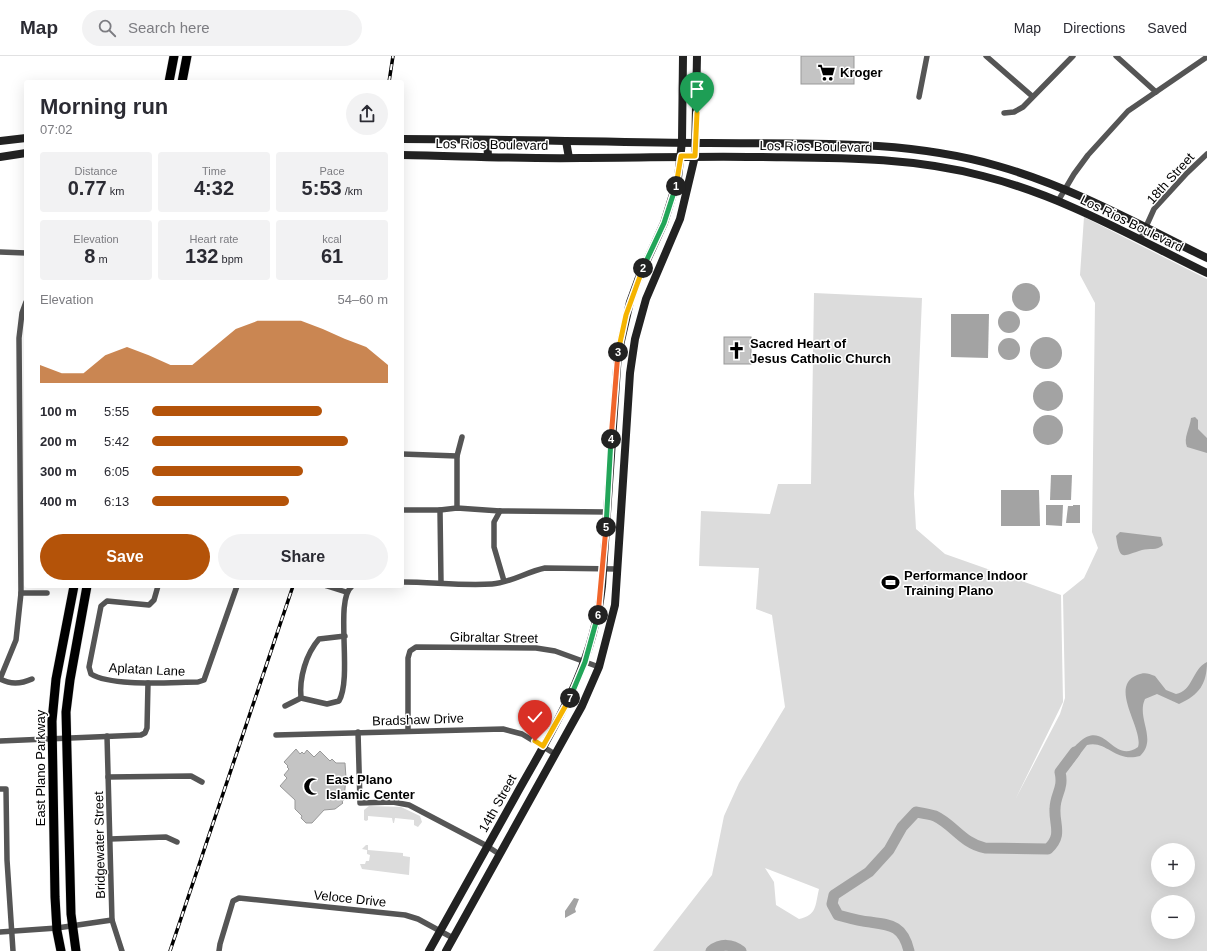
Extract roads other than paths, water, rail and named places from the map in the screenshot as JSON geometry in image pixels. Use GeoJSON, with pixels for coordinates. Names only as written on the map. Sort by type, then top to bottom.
{"type":"FeatureCollection","features":[{"type":"Feature","properties":{"kind":"main road"},"geometry":{"type":"LineString","coordinates":[[169,80],[174,56]]}},
{"type":"Feature","properties":{"kind":"main road"},"geometry":{"type":"LineString","coordinates":[[182,80],[187,56]]}},
{"type":"Feature","properties":{"kind":"main road","name":"14th Street"},"geometry":{"type":"LineString","coordinates":[[429,951],[570,697],[585,662],[598,615],[603,568],[616,372],[623,328],[643,269],[670,205],[678,178],[682,142],[683,56]]}},
{"type":"Feature","properties":{"kind":"main road","name":"14th Street"},"geometry":{"type":"LineString","coordinates":[[446,951],[582,706],[599,667],[613,616],[618,569],[630,373],[639,324],[656,274],[680,219],[695,156],[697,56]]}},
{"type":"Feature","properties":{"kind":"main road"},"geometry":{"type":"LineString","coordinates":[[0,141],[24,138]]}},
{"type":"Feature","properties":{"kind":"main road","name":"Los Rios Boulevard"},"geometry":{"type":"LineString","coordinates":[[404,139],[682,142],[906,148],[945,154],[997,166],[1065,188],[1207,258]]}},
{"type":"Feature","properties":{"kind":"main road"},"geometry":{"type":"LineString","coordinates":[[487,140],[488,156]]}},
{"type":"Feature","properties":{"kind":"main road"},"geometry":{"type":"LineString","coordinates":[[566,141],[568,158]]}},
{"type":"Feature","properties":{"kind":"main road"},"geometry":{"type":"LineString","coordinates":[[792,144],[792,158]]}},
{"type":"Feature","properties":{"kind":"main road"},"geometry":{"type":"LineString","coordinates":[[857,158],[859,146]]}},
{"type":"Feature","properties":{"kind":"main road"},"geometry":{"type":"LineString","coordinates":[[0,157],[24,153]]}},
{"type":"Feature","properties":{"kind":"main road","name":"Los Rios Boulevard"},"geometry":{"type":"LineString","coordinates":[[404,155],[568,158],[681,156],[857,158],[934,165],[981,175],[1025,187],[1096,217],[1207,273]]}},
{"type":"Feature","properties":{"kind":"main road"},"geometry":{"type":"LineString","coordinates":[[643,269],[656,274]]}},
{"type":"Feature","properties":{"kind":"main road"},"geometry":{"type":"LineString","coordinates":[[616,372],[630,373]]}},
{"type":"Feature","properties":{"kind":"main road"},"geometry":{"type":"LineString","coordinates":[[611,444],[626,446]]}},
{"type":"Feature","properties":{"kind":"main road","name":"East Plano Parkway"},"geometry":{"type":"LineString","coordinates":[[61,951],[57,928],[52,740],[53,700],[74,588]]}},
{"type":"Feature","properties":{"kind":"main road","name":"East Plano Parkway"},"geometry":{"type":"LineString","coordinates":[[76,951],[72,926],[66,712],[70,680],[87,588]]}},
{"type":"Feature","properties":{"kind":"street"},"geometry":{"type":"LineString","coordinates":[[920,96],[927,56]]}},
{"type":"Feature","properties":{"kind":"street"},"geometry":{"type":"LineString","coordinates":[[986,56],[1032,96]]}},
{"type":"Feature","properties":{"kind":"street"},"geometry":{"type":"LineString","coordinates":[[1004,113],[1014,112],[1023,107],[1032,96],[1073,56]]}},
{"type":"Feature","properties":{"kind":"street"},"geometry":{"type":"LineString","coordinates":[[1116,56],[1156,92]]}},
{"type":"Feature","properties":{"kind":"street"},"geometry":{"type":"LineString","coordinates":[[1058,201],[1065,188],[1088,155],[1128,112],[1207,57]]}},
{"type":"Feature","properties":{"kind":"street","name":"18th Street"},"geometry":{"type":"LineString","coordinates":[[1140,240],[1154,209],[1187,172],[1207,154]]}},
{"type":"Feature","properties":{"kind":"street"},"geometry":{"type":"LineString","coordinates":[[0,252],[24,253]]}},
{"type":"Feature","properties":{"kind":"street"},"geometry":{"type":"LineString","coordinates":[[24,308],[22,313],[24,329],[19,338],[23,419],[24,513],[21,593],[16,640],[0,679],[7,683],[15,684],[24,683],[32,679]]}},
{"type":"Feature","properties":{"kind":"street"},"geometry":{"type":"LineString","coordinates":[[457,508],[457,456],[462,437]]}},
{"type":"Feature","properties":{"kind":"street"},"geometry":{"type":"LineString","coordinates":[[404,454],[457,456]]}},
{"type":"Feature","properties":{"kind":"street"},"geometry":{"type":"LineString","coordinates":[[404,510],[440,510],[457,508],[500,511],[607,512]]}},
{"type":"Feature","properties":{"kind":"street"},"geometry":{"type":"LineString","coordinates":[[440,510],[441,583]]}},
{"type":"Feature","properties":{"kind":"street"},"geometry":{"type":"LineString","coordinates":[[500,511],[494,522],[494,540],[504,581]]}},
{"type":"Feature","properties":{"kind":"street"},"geometry":{"type":"LineString","coordinates":[[404,582],[493,584],[545,568],[618,569]]}},
{"type":"Feature","properties":{"kind":"street","name":"Aplatan Lane"},"geometry":{"type":"LineString","coordinates":[[157,588],[154,600],[149,605],[107,601],[101,606],[89,667],[91,674],[96,677],[113,680],[148,683],[198,682],[204,680],[236,588]]}},
{"type":"Feature","properties":{"kind":"street"},"geometry":{"type":"LineString","coordinates":[[333,588],[346,592]]}},
{"type":"Feature","properties":{"kind":"street"},"geometry":{"type":"LineString","coordinates":[[285,706],[302,698],[327,704],[339,701],[344,687],[344,600],[346,592],[350,588]]}},
{"type":"Feature","properties":{"kind":"street"},"geometry":{"type":"LineString","coordinates":[[21,593],[47,593]]}},
{"type":"Feature","properties":{"kind":"street"},"geometry":{"type":"LineString","coordinates":[[302,698],[301,679],[313,646],[319,639],[345,636]]}},
{"type":"Feature","properties":{"kind":"street","name":"Gibraltar Street"},"geometry":{"type":"LineString","coordinates":[[408,730],[408,658],[410,651],[416,647],[536,648],[555,651],[599,667]]}},
{"type":"Feature","properties":{"kind":"street"},"geometry":{"type":"LineString","coordinates":[[0,741],[136,736],[145,733],[148,722],[148,683]]}},
{"type":"Feature","properties":{"kind":"street","name":"Bradshaw Drive"},"geometry":{"type":"LineString","coordinates":[[276,735],[408,730],[502,729],[522,734],[555,754]]}},
{"type":"Feature","properties":{"kind":"street"},"geometry":{"type":"LineString","coordinates":[[358,732],[360,803],[393,802],[408,805],[487,846],[499,854]]}},
{"type":"Feature","properties":{"kind":"street","name":"Bridgewater Street"},"geometry":{"type":"LineString","coordinates":[[108,736],[112,920],[122,951]]}},
{"type":"Feature","properties":{"kind":"street"},"geometry":{"type":"LineString","coordinates":[[108,777],[191,776],[202,782]]}},
{"type":"Feature","properties":{"kind":"street"},"geometry":{"type":"LineString","coordinates":[[3,789],[10,932],[13,951]]}},
{"type":"Feature","properties":{"kind":"street"},"geometry":{"type":"LineString","coordinates":[[110,839],[166,837],[177,842]]}},
{"type":"Feature","properties":{"kind":"street"},"geometry":{"type":"LineString","coordinates":[[0,860],[7,860]]}},
{"type":"Feature","properties":{"kind":"street","name":"Veloce Drive"},"geometry":{"type":"LineString","coordinates":[[219,951],[233,901],[239,898],[405,915],[418,919],[453,938]]}},
{"type":"Feature","properties":{"kind":"street"},"geometry":{"type":"LineString","coordinates":[[0,932],[57,928],[112,920]]}},
{"type":"Feature","properties":{"kind":"waterway"},"geometry":{"type":"LineString","coordinates":[[909,951],[907,943],[896,928],[885,924],[838,915],[832,904],[834,895],[869,872],[889,850],[902,827],[916,812],[935,816],[977,846],[985,848],[1048,849],[1053,844],[1057,834],[1055,804],[1061,783],[1060,772],[1075,752]]}},
{"type":"Feature","properties":{"kind":"waterway"},"geometry":{"type":"LineString","coordinates":[[405,798],[409,799]]}},
{"type":"Feature","properties":{"kind":"waterway"},"geometry":{"type":"LineString","coordinates":[[711,951],[715,948],[726,945],[741,951]]}},
{"type":"Feature","properties":{"kind":"railway"},"geometry":{"type":"LineString","coordinates":[[389,80],[393,56]]}},
{"type":"Feature","properties":{"kind":"railway"},"geometry":{"type":"LineString","coordinates":[[170,951],[292,588]]}},
{"type":"Feature","properties":{"kind":"place","name":"Kroger"},"geometry":{"type":"Point","coordinates":[827,72]}},
{"type":"Feature","properties":{"kind":"place","name":"Sacred Heart of Jesus Catholic Church"},"geometry":{"type":"Point","coordinates":[737,350]}},
{"type":"Feature","properties":{"kind":"place","name":"Performance Indoor Training Plano"},"geometry":{"type":"Point","coordinates":[891,582]}},
{"type":"Feature","properties":{"kind":"place","name":"East Plano Islamic Center"},"geometry":{"type":"Point","coordinates":[313,786]}}]}
